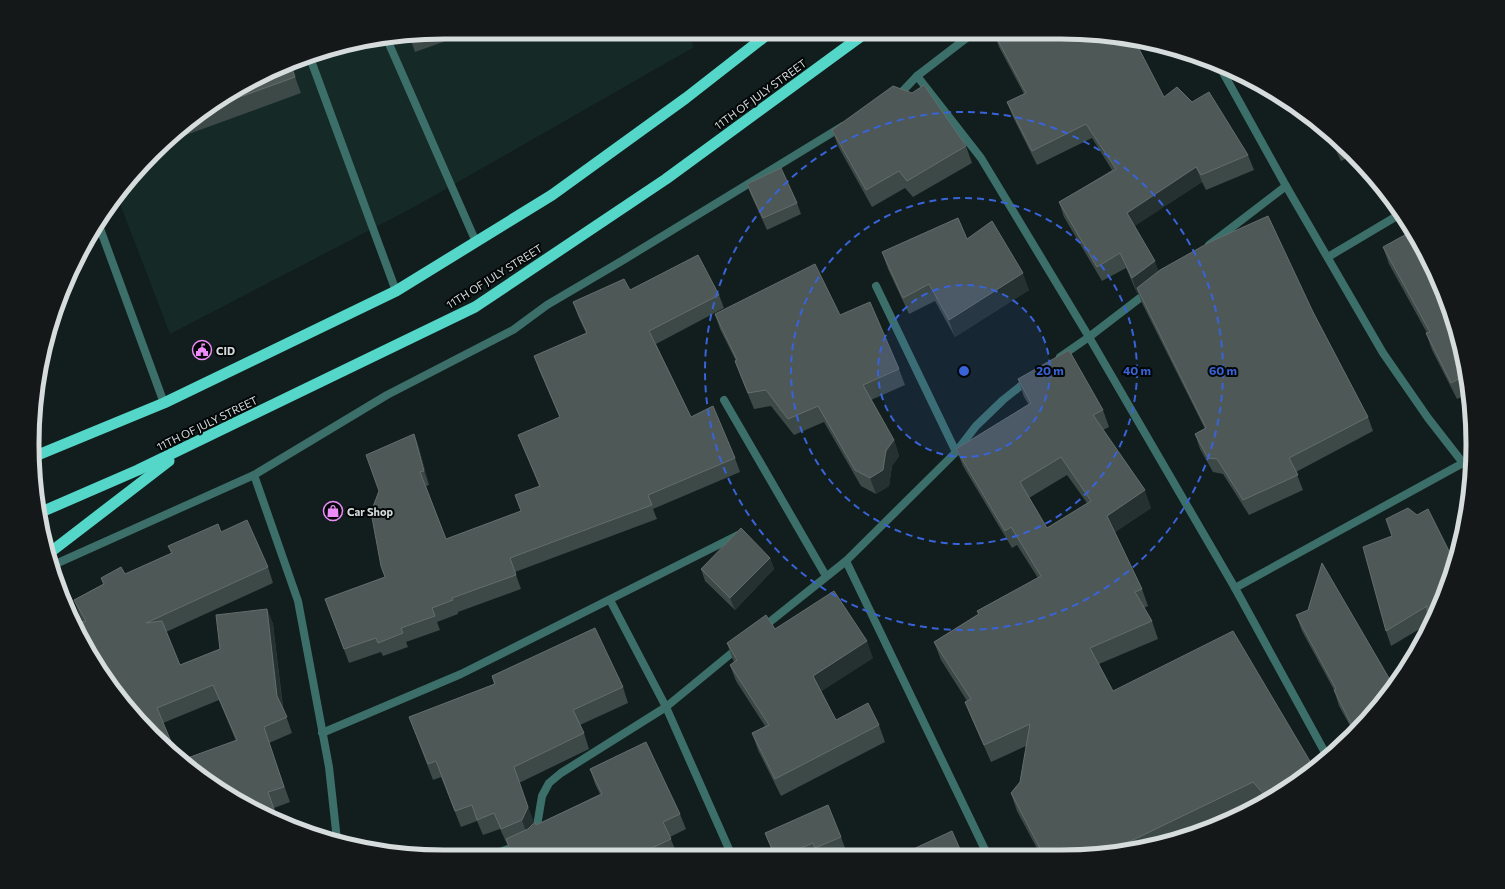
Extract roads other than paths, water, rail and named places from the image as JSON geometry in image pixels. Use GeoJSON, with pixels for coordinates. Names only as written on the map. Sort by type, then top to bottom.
{"type":"FeatureCollection","features":[{"type":"Feature","properties":{"kind":"highway"},"geometry":{"type":"LineString","coordinates":[[39,454],[164,403],[396,291],[552,195],[686,98],[762,39]]}},
{"type":"Feature","properties":{"kind":"highway","name":"11TH OF JULY STREET"},"geometry":{"type":"LineString","coordinates":[[45,511],[187,447],[475,307],[666,179],[857,39]]}},
{"type":"Feature","properties":{"kind":"highway"},"geometry":{"type":"LineString","coordinates":[[53,550],[187,447]]}},
{"type":"Feature","properties":{"kind":"street"},"geometry":{"type":"LineString","coordinates":[[890,99],[897,96],[917,76],[965,39]]}},
{"type":"Feature","properties":{"kind":"street"},"geometry":{"type":"LineString","coordinates":[[388,43],[476,242]]}},
{"type":"Feature","properties":{"kind":"street"},"geometry":{"type":"LineString","coordinates":[[312,62],[396,291]]}},
{"type":"Feature","properties":{"kind":"street"},"geometry":{"type":"LineString","coordinates":[[1224,73],[1286,186],[1383,353],[1428,418],[1463,463],[1235,588]]}},
{"type":"Feature","properties":{"kind":"street"},"geometry":{"type":"LineString","coordinates":[[917,76],[981,158],[1089,337],[1235,588],[1325,752]]}},
{"type":"Feature","properties":{"kind":"street"},"geometry":{"type":"LineString","coordinates":[[57,563],[254,475],[387,395],[513,330],[547,305],[626,259],[850,122]]}},
{"type":"Feature","properties":{"kind":"street"},"geometry":{"type":"LineString","coordinates":[[1203,249],[1286,186]]}},
{"type":"Feature","properties":{"kind":"street"},"geometry":{"type":"LineString","coordinates":[[1328,257],[1396,217]]}},
{"type":"Feature","properties":{"kind":"street"},"geometry":{"type":"LineString","coordinates":[[100,230],[164,403]]}},
{"type":"Feature","properties":{"kind":"street"},"geometry":{"type":"LineString","coordinates":[[1053,361],[1089,337],[1159,284]]}},
{"type":"Feature","properties":{"kind":"street"},"geometry":{"type":"LineString","coordinates":[[876,286],[956,452]]}},
{"type":"Feature","properties":{"kind":"street"},"geometry":{"type":"LineString","coordinates":[[756,632],[846,561],[956,452],[976,426],[992,410],[1036,373]]}},
{"type":"Feature","properties":{"kind":"street"},"geometry":{"type":"LineString","coordinates":[[724,400],[826,576]]}},
{"type":"Feature","properties":{"kind":"street"},"geometry":{"type":"LineString","coordinates":[[254,475],[298,601],[329,767],[336,835]]}},
{"type":"Feature","properties":{"kind":"street"},"geometry":{"type":"LineString","coordinates":[[322,733],[461,674],[740,534]]}},
{"type":"Feature","properties":{"kind":"street"},"geometry":{"type":"LineString","coordinates":[[846,561],[985,850]]}},
{"type":"Feature","properties":{"kind":"street"},"geometry":{"type":"LineString","coordinates":[[610,600],[666,707],[729,850]]}},
{"type":"Feature","properties":{"kind":"street"},"geometry":{"type":"LineString","coordinates":[[504,850],[534,837],[538,825],[542,796],[549,783],[561,773],[666,707],[744,642]]}},
{"type":"Feature","properties":{"kind":"place","name":"CID"},"geometry":{"type":"Point","coordinates":[202,350]}},
{"type":"Feature","properties":{"kind":"place","name":"Car Shop"},"geometry":{"type":"Point","coordinates":[333,511]}}]}
